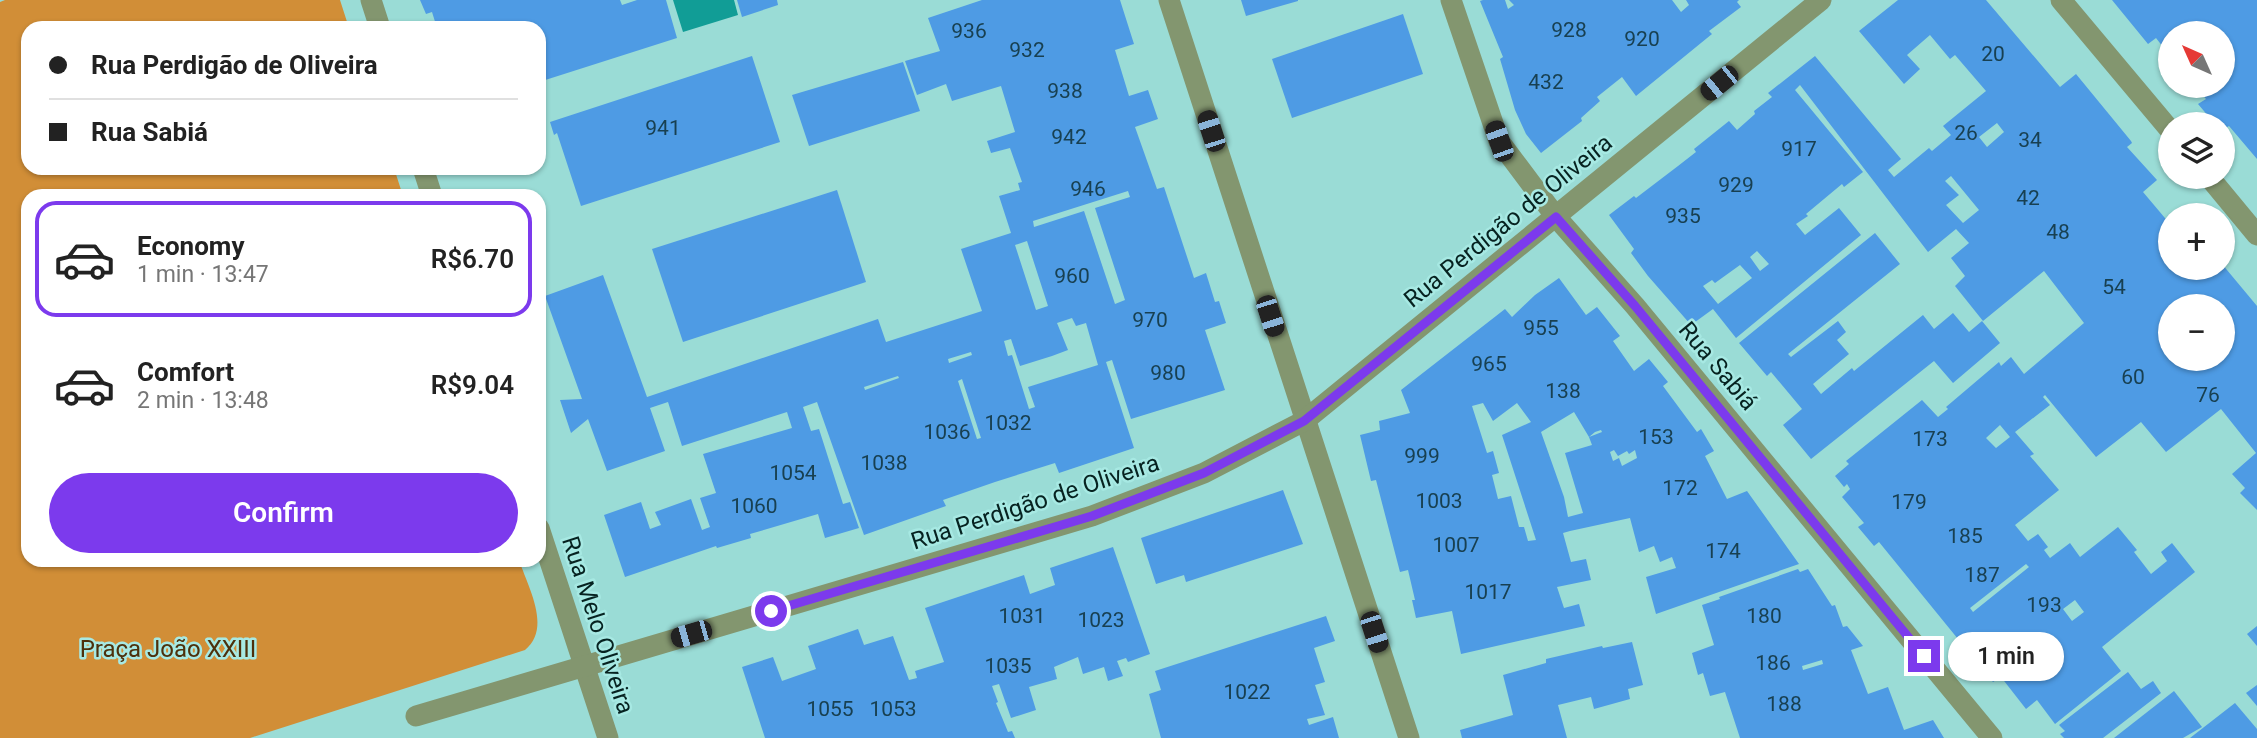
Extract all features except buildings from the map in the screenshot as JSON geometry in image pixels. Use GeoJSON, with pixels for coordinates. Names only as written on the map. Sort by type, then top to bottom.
{"type":"FeatureCollection","features":[{"type":"Feature","properties":{"kind":"street"},"geometry":{"type":"LineString","coordinates":[[371,0],[378,21]]}},
{"type":"Feature","properties":{"kind":"street"},"geometry":{"type":"LineString","coordinates":[[1169,0],[1409,738]]}},
{"type":"Feature","properties":{"kind":"street","name":"Rua Sabiá"},"geometry":{"type":"LineString","coordinates":[[1451,0],[1499,141],[1556,217],[1635,306],[1992,738]]}},
{"type":"Feature","properties":{"kind":"street","name":"Rua Perdigão de Oliveira"},"geometry":{"type":"LineString","coordinates":[[416,716],[1092,516],[1204,473],[1304,421],[1821,0]]}},
{"type":"Feature","properties":{"kind":"street"},"geometry":{"type":"LineString","coordinates":[[2061,0],[2158,116]]}},
{"type":"Feature","properties":{"kind":"street"},"geometry":{"type":"LineString","coordinates":[[2219,189],[2257,234]]}},
{"type":"Feature","properties":{"kind":"street","name":"Rua Melo Oliveira"},"geometry":{"type":"LineString","coordinates":[[546,549],[608,738]]}},
{"type":"Feature","properties":{"kind":"green space","name":"Praça João XXIII"},"geometry":{"type":"Polygon","coordinates":[[[340,0],[347,21],[21,21],[21,175],[396,175],[401,189],[21,189],[21,567],[522,567],[536,607],[537,619],[533,641],[525,650],[250,738],[0,738],[0,2],[340,0]]]}},
{"type":"Feature","properties":{"kind":"water"},"geometry":{"type":"Polygon","coordinates":[[[673,0],[734,0],[738,15],[683,32],[673,0]]]}},
{"type":"Feature","properties":{"kind":"route"},"geometry":{"type":"LineString","coordinates":[[771,611],[1092,516],[1204,473],[1304,421],[1556,217],[1635,306],[1924,656]]}}]}
